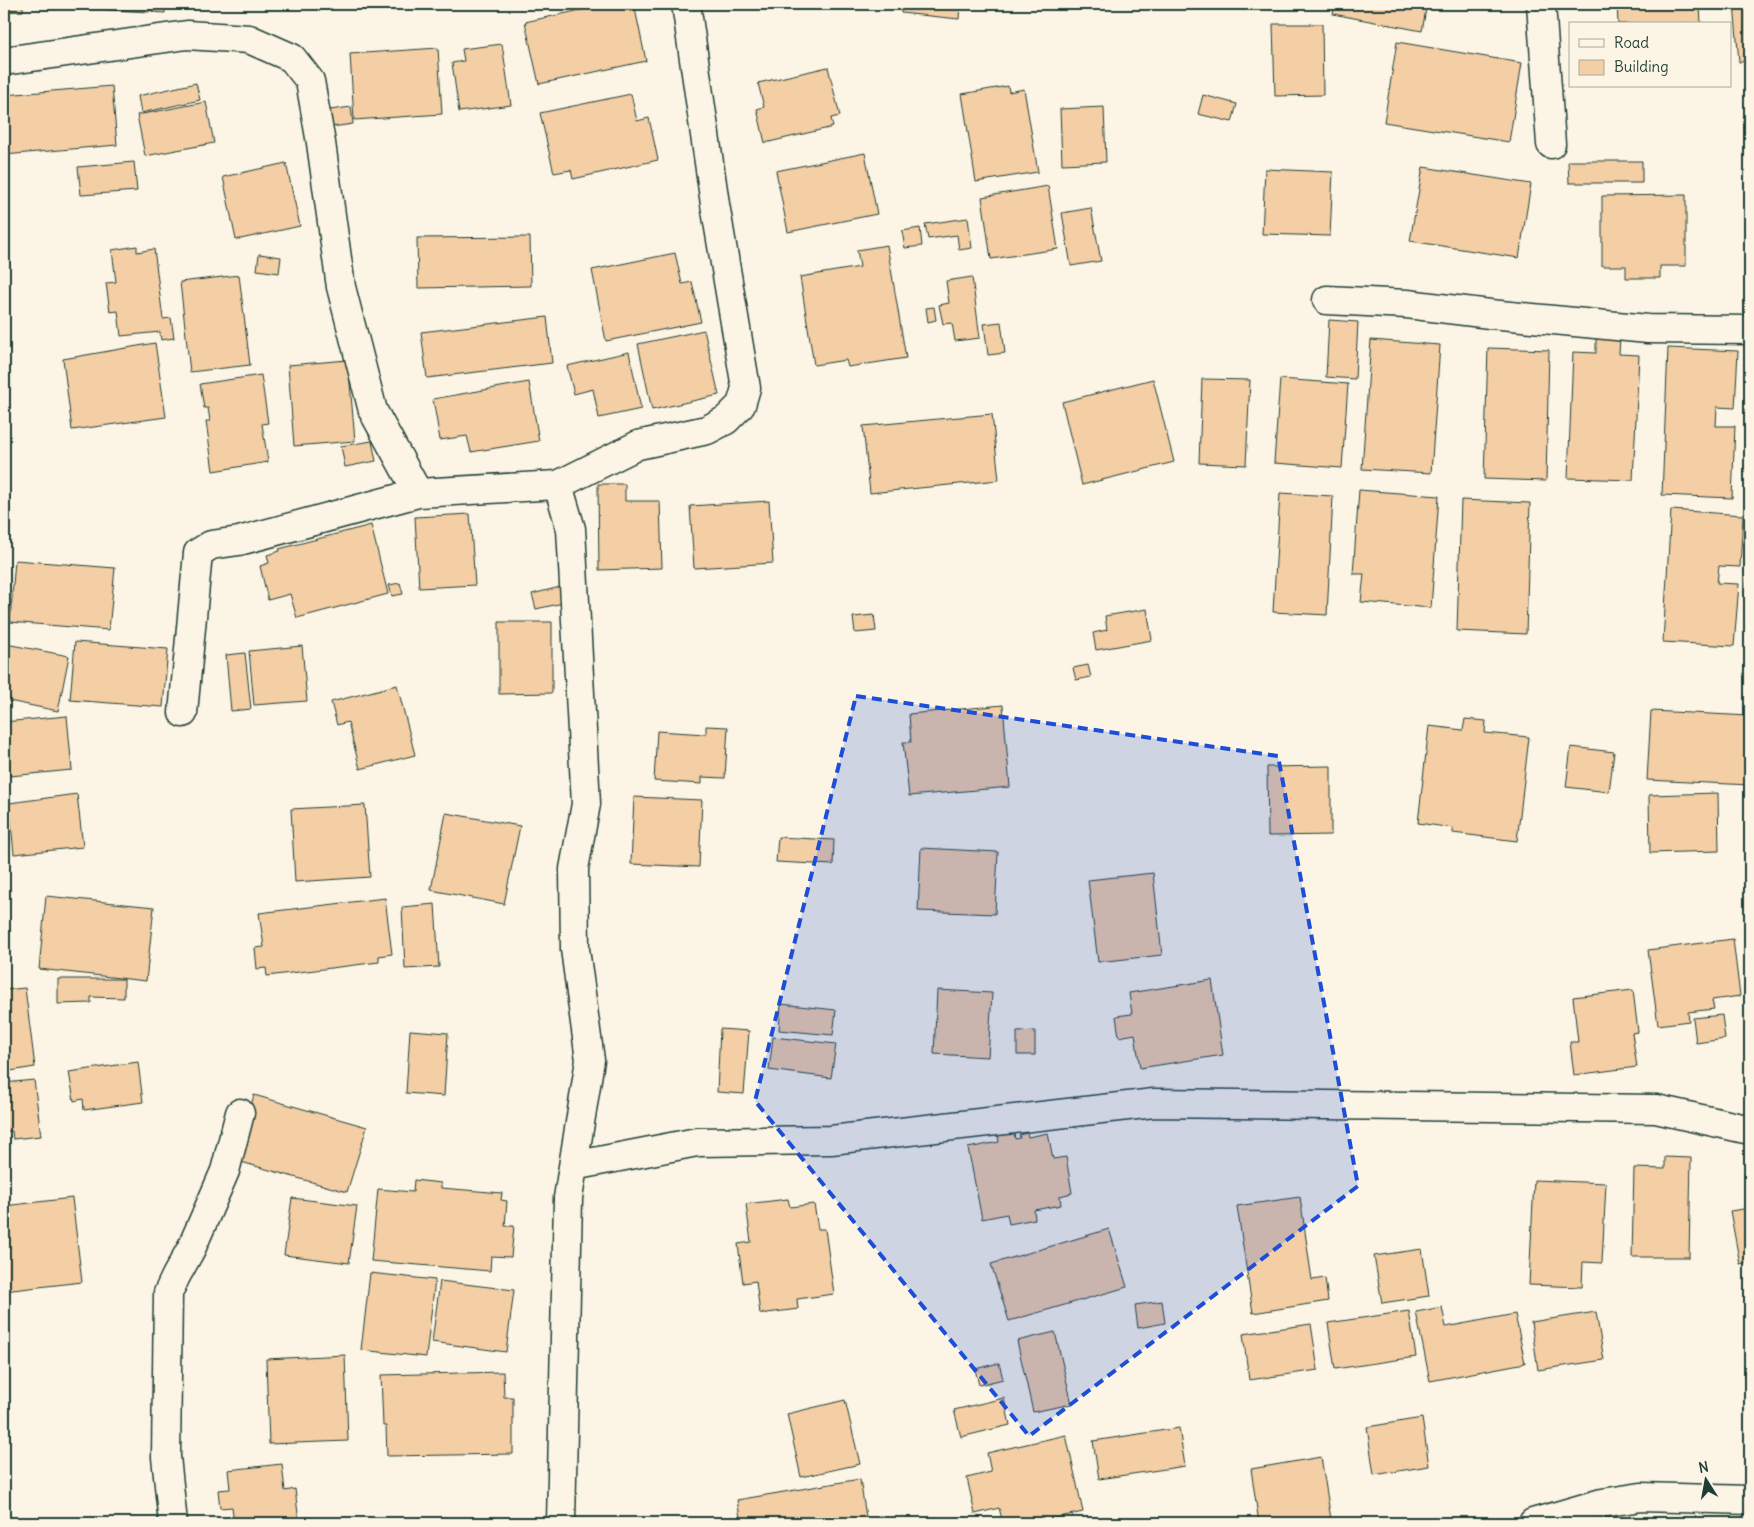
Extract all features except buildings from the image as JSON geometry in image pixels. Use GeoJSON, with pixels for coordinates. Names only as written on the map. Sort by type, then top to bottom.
{"type":"FeatureCollection","features":[{"type":"Feature","properties":{"kind":"street"},"geometry":{"type":"LineString","coordinates":[[183,713],[198,553],[211,545],[239,540],[418,493],[558,484],[638,445],[707,430],[726,420],[740,405],[746,388],[715,204],[686,4]]}},
{"type":"Feature","properties":{"kind":"street"},"geometry":{"type":"LineString","coordinates":[[1541,4],[1551,144]]}},
{"type":"Feature","properties":{"kind":"street"},"geometry":{"type":"LineString","coordinates":[[4,61],[187,35],[249,39],[292,58],[310,82],[341,287],[373,411],[418,493]]}},
{"type":"Feature","properties":{"kind":"street"},"geometry":{"type":"LineString","coordinates":[[1327,300],[1407,304],[1648,329],[1750,330]]}},
{"type":"Feature","properties":{"kind":"street"},"geometry":{"type":"LineString","coordinates":[[558,484],[571,529],[586,804],[574,869],[575,950],[590,1060],[568,1198],[561,1523]]}},
{"type":"Feature","properties":{"kind":"street"},"geometry":{"type":"LineString","coordinates":[[573,1166],[697,1142],[830,1140],[1154,1102],[1656,1109],[1750,1130]]}},
{"type":"Feature","properties":{"kind":"street"},"geometry":{"type":"LineString","coordinates":[[173,1523],[166,1457],[168,1293],[191,1249],[225,1171],[240,1113]]}},
{"type":"Feature","properties":{"kind":"street"},"geometry":{"type":"LineString","coordinates":[[1533,1523],[1602,1503],[1641,1497],[1750,1500]]}},
{"type":"Feature","properties":{"kind":"highlighted area"},"geometry":{"type":"Polygon","coordinates":[[[856,696],[1278,756],[1358,1186],[1029,1436],[755,1101],[856,696]]]}}]}
